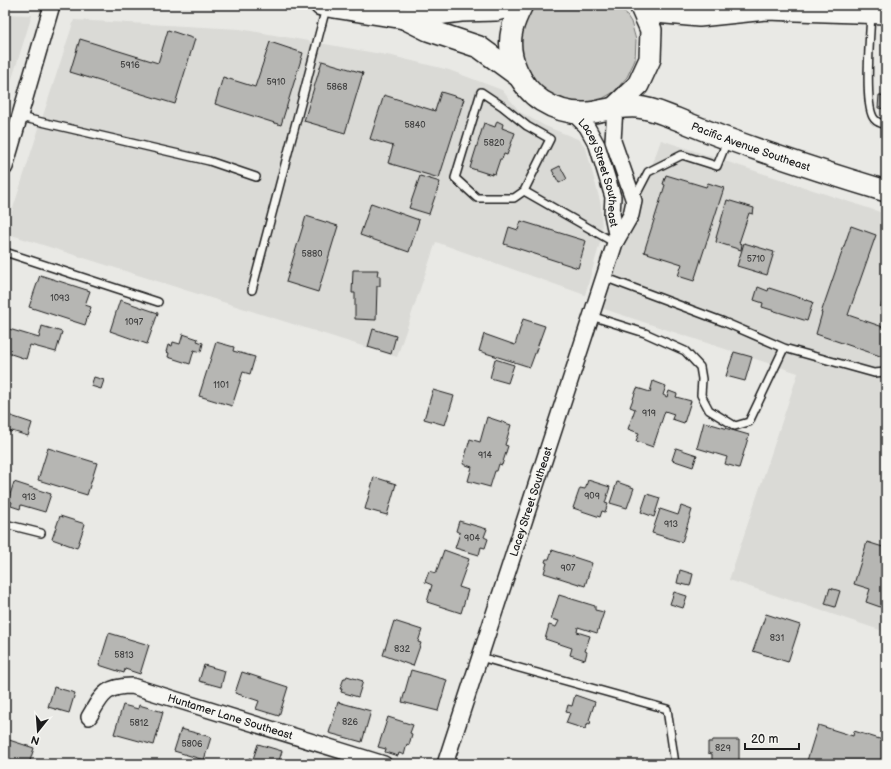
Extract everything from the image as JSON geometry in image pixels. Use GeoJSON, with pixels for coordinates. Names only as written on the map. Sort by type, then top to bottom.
{"type":"FeatureCollection","features":[{"type":"Feature","properties":{"kind":"main road"},"geometry":{"type":"LineString","coordinates":[[324,5],[404,18],[461,11],[496,10],[515,5]]}},
{"type":"Feature","properties":{"kind":"main road"},"geometry":{"type":"LineString","coordinates":[[520,77],[514,63],[511,47],[512,32],[516,17],[522,5]]}},
{"type":"Feature","properties":{"kind":"main road"},"geometry":{"type":"LineString","coordinates":[[641,5],[656,12],[699,16],[788,7],[878,13]]}},
{"type":"Feature","properties":{"kind":"main road"},"geometry":{"type":"LineString","coordinates":[[615,107],[638,85],[650,59],[650,30],[641,5]]}},
{"type":"Feature","properties":{"kind":"main road"},"geometry":{"type":"LineString","coordinates":[[404,18],[428,30],[479,47],[520,77]]}},
{"type":"Feature","properties":{"kind":"main road","name":"Pacific Avenue Southeast"},"geometry":{"type":"LineString","coordinates":[[520,77],[529,90],[542,101],[556,108],[572,112],[593,112],[615,107],[636,107],[656,110],[728,139],[886,191]]}},
{"type":"Feature","properties":{"kind":"street"},"geometry":{"type":"LineString","coordinates":[[5,167],[52,5]]}},
{"type":"Feature","properties":{"kind":"street"},"geometry":{"type":"LineString","coordinates":[[615,107],[613,141],[634,201]]}},
{"type":"Feature","properties":{"kind":"street","name":"Lacey Street Southeast"},"geometry":{"type":"LineString","coordinates":[[572,112],[588,127],[597,145],[613,197],[612,214],[616,241]]}},
{"type":"Feature","properties":{"kind":"street","name":"Lacey Street Southeast"},"geometry":{"type":"LineString","coordinates":[[445,764],[616,241],[631,215],[634,201]]}},
{"type":"Feature","properties":{"kind":"street","name":"Huntamer Lane Southeast"},"geometry":{"type":"LineString","coordinates":[[89,717],[103,694],[118,686],[132,686],[384,764]]}},
{"type":"Feature","properties":{"kind":"lane"},"geometry":{"type":"LineString","coordinates":[[252,290],[324,5]]}},
{"type":"Feature","properties":{"kind":"lane"},"geometry":{"type":"LineString","coordinates":[[878,13],[868,89],[873,117],[877,122],[886,125]]}},
{"type":"Feature","properties":{"kind":"lane"},"geometry":{"type":"LineString","coordinates":[[481,92],[502,106],[527,126],[550,139],[524,191],[514,198],[477,198],[455,178],[481,92]]}},
{"type":"Feature","properties":{"kind":"lane"},"geometry":{"type":"LineString","coordinates":[[20,117],[209,161],[256,177]]}},
{"type":"Feature","properties":{"kind":"lane"},"geometry":{"type":"LineString","coordinates":[[634,201],[648,172],[682,155],[717,166],[728,139]]}},
{"type":"Feature","properties":{"kind":"lane"},"geometry":{"type":"LineString","coordinates":[[524,191],[616,241]]}},
{"type":"Feature","properties":{"kind":"lane"},"geometry":{"type":"LineString","coordinates":[[5,252],[158,302]]}},
{"type":"Feature","properties":{"kind":"lane"},"geometry":{"type":"LineString","coordinates":[[604,277],[724,322],[784,348],[874,373],[886,372]]}},
{"type":"Feature","properties":{"kind":"lane"},"geometry":{"type":"LineString","coordinates":[[886,304],[886,310]]}},
{"type":"Feature","properties":{"kind":"lane"},"geometry":{"type":"LineString","coordinates":[[591,316],[645,333],[685,351],[700,367],[702,379],[701,396],[709,410],[735,426],[749,422],[784,348]]}},
{"type":"Feature","properties":{"kind":"lane"},"geometry":{"type":"LineString","coordinates":[[5,524],[41,533]]}},
{"type":"Feature","properties":{"kind":"lane"},"geometry":{"type":"LineString","coordinates":[[480,657],[667,709],[675,764]]}},
{"type":"Feature","properties":{"kind":"shaded area"},"geometry":{"type":"Polygon","coordinates":[[[536,5],[620,5],[631,22],[636,40],[635,60],[627,77],[614,92],[598,101],[578,105],[542,93],[521,61],[519,42],[523,23],[536,5]]]}},
{"type":"Feature","properties":{"kind":"shaded area"},"geometry":{"type":"Polygon","coordinates":[[[5,14],[32,15],[5,101],[5,14]]]}},
{"type":"Feature","properties":{"kind":"shaded area"},"geometry":{"type":"Polygon","coordinates":[[[74,20],[240,29],[392,56],[449,70],[502,90],[520,112],[545,126],[580,140],[586,148],[601,205],[602,236],[585,295],[436,242],[397,357],[5,233],[74,20]]]}},
{"type":"Feature","properties":{"kind":"shaded area"},"geometry":{"type":"Polygon","coordinates":[[[661,140],[886,214],[886,632],[729,580],[798,373],[601,308],[661,140]]]}},
{"type":"Feature","properties":{"kind":"building"},"geometry":{"type":"Polygon","coordinates":[[[168,30],[195,39],[175,104],[70,72],[80,39],[158,63],[168,30]]]}},
{"type":"Feature","properties":{"kind":"building"},"geometry":{"type":"Polygon","coordinates":[[[270,42],[303,53],[281,125],[215,104],[223,77],[255,87],[270,42]]]}},
{"type":"Feature","properties":{"kind":"building"},"geometry":{"type":"Polygon","coordinates":[[[322,61],[363,73],[345,133],[304,121],[322,61]]]}},
{"type":"Feature","properties":{"kind":"building"},"geometry":{"type":"Polygon","coordinates":[[[441,92],[464,99],[439,178],[388,163],[393,146],[370,139],[384,95],[435,111],[441,92]]]}},
{"type":"Feature","properties":{"kind":"building"},"geometry":{"type":"Polygon","coordinates":[[[879,95],[886,96],[886,109],[878,108],[879,95]]]}},
{"type":"Feature","properties":{"kind":"building"},"geometry":{"type":"Polygon","coordinates":[[[497,121],[503,124],[502,128],[515,133],[507,155],[504,154],[502,159],[500,159],[495,174],[492,173],[492,175],[470,168],[484,123],[495,127],[497,121]]]}},
{"type":"Feature","properties":{"kind":"building"},"geometry":{"type":"Polygon","coordinates":[[[560,166],[567,179],[559,183],[552,170],[560,166]]]}},
{"type":"Feature","properties":{"kind":"building"},"geometry":{"type":"Polygon","coordinates":[[[666,175],[706,187],[708,183],[724,188],[694,281],[678,276],[682,264],[644,252],[665,185],[663,184],[666,175]]]}},
{"type":"Feature","properties":{"kind":"building"},"geometry":{"type":"Polygon","coordinates":[[[420,176],[440,182],[429,214],[409,208],[420,176]]]}},
{"type":"Feature","properties":{"kind":"building"},"geometry":{"type":"Polygon","coordinates":[[[727,200],[754,208],[753,214],[749,213],[739,243],[742,244],[741,250],[716,242],[727,200]]]}},
{"type":"Feature","properties":{"kind":"building"},"geometry":{"type":"Polygon","coordinates":[[[371,203],[419,220],[409,252],[360,235],[371,203]]]}},
{"type":"Feature","properties":{"kind":"building"},"geometry":{"type":"Polygon","coordinates":[[[306,216],[338,226],[318,292],[286,282],[306,216]]]}},
{"type":"Feature","properties":{"kind":"building"},"geometry":{"type":"Polygon","coordinates":[[[521,221],[586,241],[578,268],[504,244],[509,227],[518,230],[521,221]]]}},
{"type":"Feature","properties":{"kind":"building"},"geometry":{"type":"Polygon","coordinates":[[[851,226],[876,235],[848,315],[886,328],[886,358],[816,334],[821,313],[851,226]]]}},
{"type":"Feature","properties":{"kind":"building"},"geometry":{"type":"Polygon","coordinates":[[[744,243],[774,252],[767,275],[737,266],[744,243]]]}},
{"type":"Feature","properties":{"kind":"building"},"geometry":{"type":"Polygon","coordinates":[[[353,270],[378,270],[377,276],[380,276],[380,286],[377,286],[376,320],[355,319],[355,293],[352,293],[353,270]]]}},
{"type":"Feature","properties":{"kind":"building"},"geometry":{"type":"Polygon","coordinates":[[[40,275],[90,291],[85,305],[91,307],[85,325],[29,307],[40,275]]]}},
{"type":"Feature","properties":{"kind":"building"},"geometry":{"type":"Polygon","coordinates":[[[758,287],[768,291],[769,288],[813,302],[807,321],[762,307],[763,303],[754,300],[758,287]]]}},
{"type":"Feature","properties":{"kind":"building"},"geometry":{"type":"Polygon","coordinates":[[[120,300],[158,313],[147,344],[110,331],[120,300]]]}},
{"type":"Feature","properties":{"kind":"building"},"geometry":{"type":"Polygon","coordinates":[[[523,319],[545,326],[530,367],[479,351],[484,334],[515,345],[523,319]]]}},
{"type":"Feature","properties":{"kind":"building"},"geometry":{"type":"Polygon","coordinates":[[[42,326],[62,332],[56,352],[30,345],[26,359],[5,352],[5,335],[7,335],[9,329],[39,338],[42,326]]]}},
{"type":"Feature","properties":{"kind":"building"},"geometry":{"type":"Polygon","coordinates":[[[373,329],[396,336],[391,354],[368,347],[373,329]]]}},
{"type":"Feature","properties":{"kind":"building"},"geometry":{"type":"Polygon","coordinates":[[[183,334],[198,339],[197,341],[203,343],[201,352],[194,350],[190,364],[168,357],[169,353],[166,352],[168,345],[172,346],[173,342],[180,344],[183,334]]]}},
{"type":"Feature","properties":{"kind":"building"},"geometry":{"type":"Polygon","coordinates":[[[216,342],[234,347],[233,351],[255,357],[250,374],[243,372],[232,406],[199,396],[216,342]]]}},
{"type":"Feature","properties":{"kind":"building"},"geometry":{"type":"Polygon","coordinates":[[[734,352],[752,357],[745,381],[726,376],[734,352]]]}},
{"type":"Feature","properties":{"kind":"building"},"geometry":{"type":"Polygon","coordinates":[[[495,359],[514,365],[508,383],[490,378],[495,359]]]}},
{"type":"Feature","properties":{"kind":"building"},"geometry":{"type":"Polygon","coordinates":[[[94,377],[104,380],[101,389],[91,386],[94,377]]]}},
{"type":"Feature","properties":{"kind":"building"},"geometry":{"type":"Polygon","coordinates":[[[653,381],[666,386],[663,395],[667,397],[669,391],[677,394],[676,397],[691,401],[684,423],[672,419],[674,414],[665,411],[653,447],[636,441],[639,433],[628,429],[635,409],[630,407],[637,388],[650,392],[653,381]]]}},
{"type":"Feature","properties":{"kind":"building"},"geometry":{"type":"Polygon","coordinates":[[[433,390],[454,396],[445,425],[424,419],[433,390]]]}},
{"type":"Feature","properties":{"kind":"building"},"geometry":{"type":"Polygon","coordinates":[[[5,414],[32,423],[28,436],[12,431],[6,431],[5,434],[5,414]]]}},
{"type":"Feature","properties":{"kind":"building"},"geometry":{"type":"Polygon","coordinates":[[[487,417],[511,425],[505,445],[508,446],[502,465],[499,464],[497,471],[495,471],[490,487],[468,481],[472,467],[463,464],[470,439],[480,442],[487,417]]]}},
{"type":"Feature","properties":{"kind":"building"},"geometry":{"type":"Polygon","coordinates":[[[704,422],[749,435],[739,468],[725,464],[727,457],[697,448],[704,422]]]}},
{"type":"Feature","properties":{"kind":"building"},"geometry":{"type":"Polygon","coordinates":[[[48,448],[97,463],[87,495],[38,480],[48,448]]]}},
{"type":"Feature","properties":{"kind":"building"},"geometry":{"type":"Polygon","coordinates":[[[676,448],[697,455],[693,467],[672,460],[676,448]]]}},
{"type":"Feature","properties":{"kind":"building"},"geometry":{"type":"Polygon","coordinates":[[[374,477],[396,484],[387,515],[365,509],[374,477]]]}},
{"type":"Feature","properties":{"kind":"building"},"geometry":{"type":"Polygon","coordinates":[[[588,480],[610,487],[605,503],[608,504],[605,512],[602,511],[600,517],[573,508],[580,488],[585,489],[588,480]]]}},
{"type":"Feature","properties":{"kind":"building"},"geometry":{"type":"Polygon","coordinates":[[[14,482],[51,494],[45,512],[21,505],[20,509],[11,506],[12,502],[8,501],[14,482]]]}},
{"type":"Feature","properties":{"kind":"building"},"geometry":{"type":"Polygon","coordinates":[[[617,482],[634,488],[627,508],[610,503],[617,482]]]}},
{"type":"Feature","properties":{"kind":"building"},"geometry":{"type":"Polygon","coordinates":[[[647,494],[660,498],[654,517],[641,512],[647,494]]]}},
{"type":"Feature","properties":{"kind":"building"},"geometry":{"type":"Polygon","coordinates":[[[681,506],[692,510],[682,542],[652,533],[660,509],[678,515],[681,506]]]}},
{"type":"Feature","properties":{"kind":"building"},"geometry":{"type":"Polygon","coordinates":[[[60,516],[85,524],[77,548],[52,539],[60,516]]]}},
{"type":"Feature","properties":{"kind":"building"},"geometry":{"type":"Polygon","coordinates":[[[459,521],[487,529],[484,537],[488,539],[485,548],[481,547],[479,555],[455,548],[460,533],[456,531],[459,521]]]}},
{"type":"Feature","properties":{"kind":"building"},"geometry":{"type":"Polygon","coordinates":[[[867,542],[886,548],[886,609],[866,602],[870,589],[854,584],[867,542]]]}},
{"type":"Feature","properties":{"kind":"building"},"geometry":{"type":"Polygon","coordinates":[[[444,550],[469,559],[459,587],[468,590],[461,613],[427,602],[432,585],[425,582],[429,571],[436,573],[444,550]]]}},
{"type":"Feature","properties":{"kind":"building"},"geometry":{"type":"Polygon","coordinates":[[[552,550],[592,563],[585,586],[544,573],[547,563],[545,562],[546,559],[549,559],[552,550]]]}},
{"type":"Feature","properties":{"kind":"building"},"geometry":{"type":"Polygon","coordinates":[[[680,570],[693,574],[690,586],[677,583],[680,570]]]}},
{"type":"Feature","properties":{"kind":"building"},"geometry":{"type":"Polygon","coordinates":[[[830,588],[840,591],[835,607],[825,604],[830,588]]]}},
{"type":"Feature","properties":{"kind":"building"},"geometry":{"type":"Polygon","coordinates":[[[674,592],[687,596],[683,608],[670,604],[674,592]]]}},
{"type":"Feature","properties":{"kind":"building"},"geometry":{"type":"Polygon","coordinates":[[[559,595],[595,606],[595,610],[604,612],[597,633],[578,627],[577,632],[590,636],[585,651],[587,652],[585,660],[570,655],[572,648],[545,639],[549,625],[556,627],[559,621],[551,619],[559,595]]]}},
{"type":"Feature","properties":{"kind":"building"},"geometry":{"type":"Polygon","coordinates":[[[766,614],[800,625],[788,662],[753,651],[766,614]]]}},
{"type":"Feature","properties":{"kind":"building"},"geometry":{"type":"Polygon","coordinates":[[[394,621],[422,630],[418,642],[421,643],[413,666],[383,655],[394,621]]]}},
{"type":"Feature","properties":{"kind":"building"},"geometry":{"type":"Polygon","coordinates":[[[109,633],[149,645],[140,674],[125,669],[124,673],[99,665],[109,633]]]}},
{"type":"Feature","properties":{"kind":"building"},"geometry":{"type":"Polygon","coordinates":[[[204,665],[225,671],[221,687],[199,681],[204,665]]]}},
{"type":"Feature","properties":{"kind":"building"},"geometry":{"type":"Polygon","coordinates":[[[411,670],[447,680],[438,711],[402,702],[411,670]]]}},
{"type":"Feature","properties":{"kind":"building"},"geometry":{"type":"Polygon","coordinates":[[[242,672],[288,687],[279,716],[256,709],[259,701],[235,693],[242,672]]]}},
{"type":"Feature","properties":{"kind":"building"},"geometry":{"type":"Polygon","coordinates":[[[347,676],[363,681],[358,697],[341,692],[342,689],[340,689],[344,678],[347,676]]]}},
{"type":"Feature","properties":{"kind":"building"},"geometry":{"type":"Polygon","coordinates":[[[54,687],[75,693],[69,713],[48,707],[54,687]]]}},
{"type":"Feature","properties":{"kind":"building"},"geometry":{"type":"Polygon","coordinates":[[[575,695],[595,702],[589,720],[591,721],[590,724],[588,723],[585,729],[566,723],[570,713],[566,712],[568,705],[572,706],[575,695]]]}},
{"type":"Feature","properties":{"kind":"building"},"geometry":{"type":"Polygon","coordinates":[[[338,702],[371,711],[362,742],[329,733],[338,702]]]}},
{"type":"Feature","properties":{"kind":"building"},"geometry":{"type":"Polygon","coordinates":[[[123,705],[138,709],[139,705],[163,712],[154,745],[114,734],[123,705]]]}},
{"type":"Feature","properties":{"kind":"building"},"geometry":{"type":"Polygon","coordinates":[[[388,717],[413,725],[410,733],[412,734],[409,745],[407,744],[404,755],[399,753],[398,756],[385,752],[386,749],[378,747],[388,717]]]}},
{"type":"Feature","properties":{"kind":"building"},"geometry":{"type":"Polygon","coordinates":[[[818,725],[853,736],[854,731],[886,741],[886,764],[806,764],[818,725]]]}},
{"type":"Feature","properties":{"kind":"building"},"geometry":{"type":"Polygon","coordinates":[[[181,729],[211,737],[204,760],[174,751],[181,729]]]}},
{"type":"Feature","properties":{"kind":"building"},"geometry":{"type":"Polygon","coordinates":[[[6,739],[34,748],[29,764],[5,764],[6,739]]]}},
{"type":"Feature","properties":{"kind":"building"},"geometry":{"type":"Polygon","coordinates":[[[713,740],[739,740],[739,764],[712,764],[712,754],[708,753],[708,742],[712,742],[713,740]]]}},
{"type":"Feature","properties":{"kind":"building"},"geometry":{"type":"Polygon","coordinates":[[[258,744],[282,751],[278,764],[247,764],[249,758],[253,759],[258,744]]]}}]}
